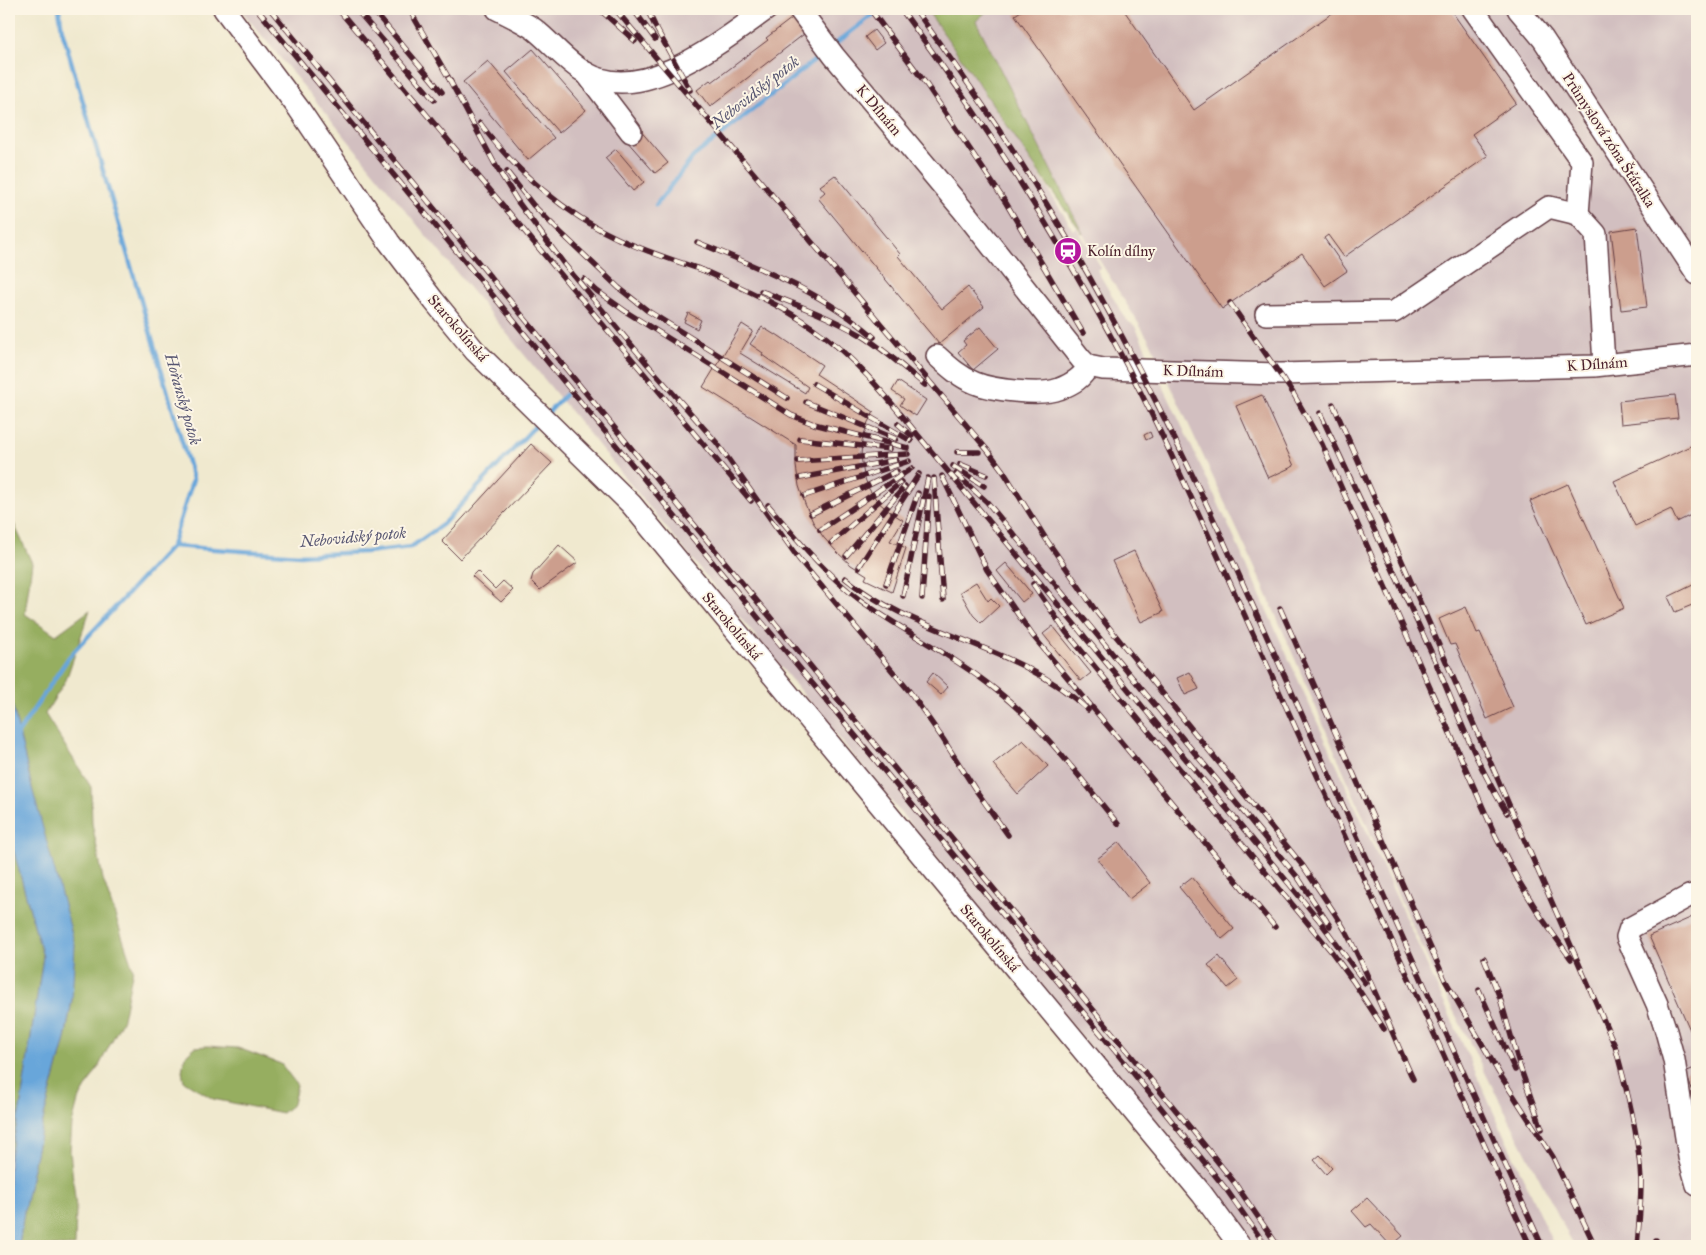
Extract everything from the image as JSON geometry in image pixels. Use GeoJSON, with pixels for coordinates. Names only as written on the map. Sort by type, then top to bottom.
{"type":"FeatureCollection","features":[{"type":"Feature","properties":{"kind":"street","name":"Starokolínská"},"geometry":{"type":"LineString","coordinates":[[224,9],[299,109],[389,242],[475,351],[631,504],[1195,1186],[1240,1246]]}},
{"type":"Feature","properties":{"kind":"street"},"geometry":{"type":"LineString","coordinates":[[497,9],[533,29],[586,73],[631,132]]}},
{"type":"Feature","properties":{"kind":"street"},"geometry":{"type":"LineString","coordinates":[[586,73],[594,77],[619,82],[630,82],[652,77],[711,48],[767,9]]}},
{"type":"Feature","properties":{"kind":"street","name":"K Dílnám"},"geometry":{"type":"LineString","coordinates":[[799,9],[828,48],[963,210],[1081,360],[1088,366],[1103,370],[1280,374],[1392,372],[1604,364],[1697,355]]}},
{"type":"Feature","properties":{"kind":"street"},"geometry":{"type":"LineString","coordinates":[[1473,9],[1582,162],[1578,214]]}},
{"type":"Feature","properties":{"kind":"street","name":"Průmyslová zóna Šťáralka"},"geometry":{"type":"LineString","coordinates":[[1518,9],[1542,39],[1697,274]]}},
{"type":"Feature","properties":{"kind":"street"},"geometry":{"type":"LineString","coordinates":[[1266,314],[1394,312],[1549,208],[1578,214],[1596,234],[1604,364]]}},
{"type":"Feature","properties":{"kind":"street"},"geometry":{"type":"LineString","coordinates":[[937,356],[953,371],[964,378],[982,385],[1005,390],[1040,392],[1058,390],[1080,379],[1088,366]]}},
{"type":"Feature","properties":{"kind":"street"},"geometry":{"type":"LineString","coordinates":[[1697,894],[1689,896],[1630,928],[1626,937],[1666,1031],[1674,1060],[1689,1157],[1697,1185]]}},
{"type":"Feature","properties":{"kind":"shaded area"},"geometry":{"type":"Polygon","coordinates":[[[240,9],[926,9],[1020,143],[1073,230],[1077,228],[1101,267],[1097,270],[1126,320],[1135,326],[1226,520],[1554,1246],[1250,1246],[936,856],[240,9]]]}},
{"type":"Feature","properties":{"kind":"shaded area"},"geometry":{"type":"Polygon","coordinates":[[[989,9],[1697,9],[1697,1246],[1574,1246],[1432,969],[1379,853],[1265,590],[1152,345],[1083,234],[975,21],[989,9]]]}},
{"type":"Feature","properties":{"kind":"green space"},"geometry":{"type":"Polygon","coordinates":[[[926,9],[989,9],[976,21],[1083,234],[966,65],[926,9]]]}},
{"type":"Feature","properties":{"kind":"green space"},"geometry":{"type":"Polygon","coordinates":[[[9,513],[32,563],[25,614],[56,635],[90,610],[66,680],[45,714],[91,787],[92,823],[103,879],[133,969],[123,1019],[99,1066],[78,1101],[72,1124],[70,1151],[76,1208],[75,1246],[19,1246],[24,1211],[44,1116],[65,1039],[72,1000],[32,788],[9,690],[9,513]]]}},
{"type":"Feature","properties":{"kind":"green space"},"geometry":{"type":"Polygon","coordinates":[[[9,834],[43,957],[20,1109],[9,1160],[9,834]]]}},
{"type":"Feature","properties":{"kind":"green space"},"geometry":{"type":"Polygon","coordinates":[[[195,1047],[238,1048],[281,1064],[297,1085],[293,1104],[282,1113],[213,1099],[184,1081],[182,1071],[185,1056],[195,1047]]]}},
{"type":"Feature","properties":{"kind":"water"},"geometry":{"type":"Polygon","coordinates":[[[9,690],[32,788],[75,945],[72,1000],[65,1039],[44,1116],[24,1211],[19,1246],[9,1246],[9,1160],[20,1109],[43,957],[9,834],[9,690]]]}},
{"type":"Feature","properties":{"kind":"building"},"geometry":{"type":"Polygon","coordinates":[[[1024,9],[1123,9],[1194,110],[1338,9],[1450,9],[1516,103],[1472,134],[1488,156],[1344,257],[1328,235],[1324,238],[1347,271],[1325,286],[1302,253],[1222,309],[1015,15],[1024,9]]]}},
{"type":"Feature","properties":{"kind":"building"},"geometry":{"type":"Polygon","coordinates":[[[796,15],[808,31],[710,107],[697,90],[710,80],[712,82],[768,40],[766,38],[796,15]]]}},
{"type":"Feature","properties":{"kind":"building"},"geometry":{"type":"Polygon","coordinates":[[[874,30],[884,43],[875,50],[865,37],[874,30]]]}},
{"type":"Feature","properties":{"kind":"building"},"geometry":{"type":"Polygon","coordinates":[[[533,49],[586,110],[559,133],[506,72],[533,49]]]}},
{"type":"Feature","properties":{"kind":"building"},"geometry":{"type":"Polygon","coordinates":[[[488,61],[554,138],[528,160],[463,82],[488,61]]]}},
{"type":"Feature","properties":{"kind":"building"},"geometry":{"type":"Polygon","coordinates":[[[639,129],[668,163],[655,173],[626,140],[639,129]]]}},
{"type":"Feature","properties":{"kind":"building"},"geometry":{"type":"Polygon","coordinates":[[[616,149],[644,182],[633,191],[605,158],[616,149]]]}},
{"type":"Feature","properties":{"kind":"building"},"geometry":{"type":"Polygon","coordinates":[[[835,175],[942,309],[968,287],[984,307],[939,344],[818,198],[825,192],[820,186],[835,175]]]}},
{"type":"Feature","properties":{"kind":"building"},"geometry":{"type":"Polygon","coordinates":[[[1637,227],[1647,307],[1621,310],[1611,231],[1637,227]]]}},
{"type":"Feature","properties":{"kind":"building"},"geometry":{"type":"Polygon","coordinates":[[[688,313],[701,320],[697,329],[684,322],[688,313]]]}},
{"type":"Feature","properties":{"kind":"building"},"geometry":{"type":"Polygon","coordinates":[[[742,324],[753,331],[740,353],[805,393],[808,387],[762,355],[763,353],[750,344],[762,327],[776,334],[822,365],[816,374],[874,412],[868,422],[862,441],[861,456],[864,476],[869,489],[878,502],[903,520],[890,541],[906,548],[892,592],[865,579],[867,575],[851,565],[837,552],[813,522],[799,486],[796,466],[796,445],[703,387],[742,324]]]}},
{"type":"Feature","properties":{"kind":"building"},"geometry":{"type":"Polygon","coordinates":[[[980,327],[998,349],[973,370],[958,352],[966,345],[963,341],[980,327]]]}},
{"type":"Feature","properties":{"kind":"building"},"geometry":{"type":"Polygon","coordinates":[[[898,381],[926,400],[916,416],[900,405],[904,399],[892,391],[898,381]]]}},
{"type":"Feature","properties":{"kind":"building"},"geometry":{"type":"Polygon","coordinates":[[[1262,395],[1294,466],[1268,478],[1236,406],[1262,395]]]}},
{"type":"Feature","properties":{"kind":"building"},"geometry":{"type":"Polygon","coordinates":[[[1675,395],[1678,418],[1621,424],[1619,401],[1675,395]]]}},
{"type":"Feature","properties":{"kind":"building"},"geometry":{"type":"Polygon","coordinates":[[[1150,432],[1152,437],[1146,440],[1144,435],[1150,432]]]}},
{"type":"Feature","properties":{"kind":"building"},"geometry":{"type":"Polygon","coordinates":[[[1697,443],[1697,512],[1677,522],[1671,509],[1635,526],[1614,481],[1697,443]]]}},
{"type":"Feature","properties":{"kind":"building"},"geometry":{"type":"Polygon","coordinates":[[[531,444],[552,463],[460,559],[442,541],[531,444]]]}},
{"type":"Feature","properties":{"kind":"building"},"geometry":{"type":"Polygon","coordinates":[[[1568,484],[1624,608],[1586,625],[1530,501],[1568,484]]]}},
{"type":"Feature","properties":{"kind":"building"},"geometry":{"type":"Polygon","coordinates":[[[559,545],[578,562],[540,590],[531,581],[533,574],[559,545]]]}},
{"type":"Feature","properties":{"kind":"building"},"geometry":{"type":"Polygon","coordinates":[[[1134,551],[1163,612],[1141,622],[1112,561],[1134,551]]]}},
{"type":"Feature","properties":{"kind":"building"},"geometry":{"type":"Polygon","coordinates":[[[1006,563],[1032,594],[1022,602],[997,571],[1006,563]]]}},
{"type":"Feature","properties":{"kind":"building"},"geometry":{"type":"Polygon","coordinates":[[[477,571],[495,589],[503,581],[513,590],[501,602],[472,576],[477,571]]]}},
{"type":"Feature","properties":{"kind":"building"},"geometry":{"type":"Polygon","coordinates":[[[976,582],[988,601],[991,598],[999,606],[981,623],[973,615],[960,592],[976,582]]]}},
{"type":"Feature","properties":{"kind":"building"},"geometry":{"type":"Polygon","coordinates":[[[1697,583],[1697,603],[1675,612],[1668,597],[1697,583]]]}},
{"type":"Feature","properties":{"kind":"building"},"geometry":{"type":"Polygon","coordinates":[[[1466,607],[1477,633],[1480,632],[1513,707],[1487,719],[1455,644],[1450,645],[1439,619],[1466,607]]]}},
{"type":"Feature","properties":{"kind":"building"},"geometry":{"type":"Polygon","coordinates":[[[1053,626],[1091,673],[1081,681],[1043,634],[1053,626]]]}},
{"type":"Feature","properties":{"kind":"building"},"geometry":{"type":"Polygon","coordinates":[[[1190,672],[1199,689],[1185,695],[1177,678],[1190,672]]]}},
{"type":"Feature","properties":{"kind":"building"},"geometry":{"type":"Polygon","coordinates":[[[933,673],[948,687],[941,695],[926,682],[933,673]]]}},
{"type":"Feature","properties":{"kind":"building"},"geometry":{"type":"Polygon","coordinates":[[[1023,740],[1048,766],[1018,794],[993,764],[1023,740]]]}},
{"type":"Feature","properties":{"kind":"building"},"geometry":{"type":"Polygon","coordinates":[[[1119,842],[1150,883],[1129,899],[1097,859],[1119,842]]]}},
{"type":"Feature","properties":{"kind":"building"},"geometry":{"type":"Polygon","coordinates":[[[1192,877],[1234,929],[1222,939],[1179,887],[1192,877]]]}},
{"type":"Feature","properties":{"kind":"building"},"geometry":{"type":"Polygon","coordinates":[[[1697,915],[1697,1046],[1649,936],[1697,915]]]}},
{"type":"Feature","properties":{"kind":"building"},"geometry":{"type":"Polygon","coordinates":[[[1219,956],[1238,980],[1228,988],[1208,965],[1219,956]]]}},
{"type":"Feature","properties":{"kind":"building"},"geometry":{"type":"Polygon","coordinates":[[[1697,1067],[1697,1101],[1685,1072],[1697,1067]]]}},
{"type":"Feature","properties":{"kind":"building"},"geometry":{"type":"Polygon","coordinates":[[[1320,1155],[1332,1168],[1326,1174],[1314,1160],[1320,1155]]]}},
{"type":"Feature","properties":{"kind":"building"},"geometry":{"type":"Polygon","coordinates":[[[1367,1198],[1403,1236],[1391,1246],[1371,1224],[1366,1227],[1352,1211],[1367,1198]]]}},
{"type":"Feature","properties":{"kind":"waterway","name":"Hořanský potok"},"geometry":{"type":"LineString","coordinates":[[16,736],[69,657],[172,546],[193,479],[62,30],[59,9]]}},
{"type":"Feature","properties":{"kind":"waterway","name":"Nebovidský potok"},"geometry":{"type":"LineString","coordinates":[[834,45],[880,9]]}},
{"type":"Feature","properties":{"kind":"waterway","name":"Nebovidský potok"},"geometry":{"type":"LineString","coordinates":[[656,205],[693,157],[824,53]]}},
{"type":"Feature","properties":{"kind":"waterway","name":"Nebovidský potok"},"geometry":{"type":"LineString","coordinates":[[547,414],[565,395]]}},
{"type":"Feature","properties":{"kind":"waterway","name":"Nebovidský potok"},"geometry":{"type":"LineString","coordinates":[[172,546],[300,555],[367,552],[411,547],[442,525],[540,421]]}},
{"type":"Feature","properties":{"kind":"railway"},"geometry":{"type":"LineString","coordinates":[[257,9],[1134,1074],[1226,1189],[1266,1246]]}},
{"type":"Feature","properties":{"kind":"railway"},"geometry":{"type":"LineString","coordinates":[[270,9],[1193,1131],[1234,1182],[1278,1246]]}},
{"type":"Feature","properties":{"kind":"railway"},"geometry":{"type":"LineString","coordinates":[[338,9],[751,501]]}},
{"type":"Feature","properties":{"kind":"railway"},"geometry":{"type":"LineString","coordinates":[[356,9],[434,100]]}},
{"type":"Feature","properties":{"kind":"railway"},"geometry":{"type":"LineString","coordinates":[[372,9],[442,92]]}},
{"type":"Feature","properties":{"kind":"railway"},"geometry":{"type":"LineString","coordinates":[[409,9],[451,82]]}},
{"type":"Feature","properties":{"kind":"railway"},"geometry":{"type":"LineString","coordinates":[[599,9],[635,41]]}},
{"type":"Feature","properties":{"kind":"railway"},"geometry":{"type":"LineString","coordinates":[[615,9],[989,452],[1098,614],[1303,866],[1345,930],[1372,985],[1413,1079]]}},
{"type":"Feature","properties":{"kind":"railway"},"geometry":{"type":"LineString","coordinates":[[633,9],[655,39]]}},
{"type":"Feature","properties":{"kind":"railway"},"geometry":{"type":"LineString","coordinates":[[647,9],[690,90]]}},
{"type":"Feature","properties":{"kind":"railway"},"geometry":{"type":"LineString","coordinates":[[870,9],[926,84],[1006,203],[1083,333]]}},
{"type":"Feature","properties":{"kind":"railway"},"geometry":{"type":"LineString","coordinates":[[901,9],[989,134],[1043,219],[1095,307],[1142,396],[1207,532],[1530,1246]]}},
{"type":"Feature","properties":{"kind":"railway"},"geometry":{"type":"LineString","coordinates":[[915,9],[1031,178],[1116,324],[1159,407],[1220,533],[1542,1246]]}},
{"type":"Feature","properties":{"kind":"railway"},"geometry":{"type":"LineString","coordinates":[[448,77],[497,168],[518,202],[564,264],[649,366],[717,443],[798,558],[910,692],[1008,835]]}},
{"type":"Feature","properties":{"kind":"railway"},"geometry":{"type":"LineString","coordinates":[[480,123],[509,158],[542,190],[580,217],[599,229],[630,244],[705,271]]}},
{"type":"Feature","properties":{"kind":"railway"},"geometry":{"type":"LineString","coordinates":[[507,172],[533,205],[619,288],[648,311],[787,398]]}},
{"type":"Feature","properties":{"kind":"railway"},"geometry":{"type":"LineString","coordinates":[[697,242],[790,282],[834,307],[874,337]]}},
{"type":"Feature","properties":{"kind":"railway"},"geometry":{"type":"LineString","coordinates":[[698,268],[757,295],[800,319],[828,339],[869,377],[1319,920],[1365,983]]}},
{"type":"Feature","properties":{"kind":"railway"},"geometry":{"type":"LineString","coordinates":[[584,279],[597,291],[628,313],[791,415],[814,424],[908,448]]}},
{"type":"Feature","properties":{"kind":"railway"},"geometry":{"type":"LineString","coordinates":[[761,291],[849,328],[886,352],[925,385]]}},
{"type":"Feature","properties":{"kind":"railway"},"geometry":{"type":"LineString","coordinates":[[1230,303],[1293,393],[1322,444],[1496,837],[1518,880],[1541,917],[1571,959]]}},
{"type":"Feature","properties":{"kind":"railway"},"geometry":{"type":"LineString","coordinates":[[814,384],[911,441]]}},
{"type":"Feature","properties":{"kind":"railway"},"geometry":{"type":"LineString","coordinates":[[806,402],[896,439]]}},
{"type":"Feature","properties":{"kind":"railway"},"geometry":{"type":"LineString","coordinates":[[1333,404],[1615,1046],[1632,1113],[1640,1164],[1641,1197],[1637,1246]]}},
{"type":"Feature","properties":{"kind":"railway"},"geometry":{"type":"LineString","coordinates":[[1320,413],[1433,656],[1476,756],[1507,813]]}},
{"type":"Feature","properties":{"kind":"railway"},"geometry":{"type":"LineString","coordinates":[[898,424],[912,436]]}},
{"type":"Feature","properties":{"kind":"railway"},"geometry":{"type":"LineString","coordinates":[[800,439],[890,449]]}},
{"type":"Feature","properties":{"kind":"railway"},"geometry":{"type":"LineString","coordinates":[[957,452],[979,452]]}},
{"type":"Feature","properties":{"kind":"railway"},"geometry":{"type":"LineString","coordinates":[[798,461],[908,454]]}},
{"type":"Feature","properties":{"kind":"railway"},"geometry":{"type":"LineString","coordinates":[[800,478],[896,460]]}},
{"type":"Feature","properties":{"kind":"railway"},"geometry":{"type":"LineString","coordinates":[[804,496],[909,461]]}},
{"type":"Feature","properties":{"kind":"railway"},"geometry":{"type":"LineString","coordinates":[[960,464],[986,475]]}},
{"type":"Feature","properties":{"kind":"railway"},"geometry":{"type":"LineString","coordinates":[[953,466],[984,486]]}},
{"type":"Feature","properties":{"kind":"railway"},"geometry":{"type":"LineString","coordinates":[[820,530],[912,468]]}},
{"type":"Feature","properties":{"kind":"railway"},"geometry":{"type":"LineString","coordinates":[[811,514],[897,471]]}},
{"type":"Feature","properties":{"kind":"railway"},"geometry":{"type":"LineString","coordinates":[[859,567],[919,474]]}},
{"type":"Feature","properties":{"kind":"railway"},"geometry":{"type":"LineString","coordinates":[[956,474],[987,502],[1299,879],[1330,926]]}},
{"type":"Feature","properties":{"kind":"railway"},"geometry":{"type":"LineString","coordinates":[[942,476],[987,570],[1033,636],[1275,927]]}},
{"type":"Feature","properties":{"kind":"railway"},"geometry":{"type":"LineString","coordinates":[[903,596],[928,478]]}},
{"type":"Feature","properties":{"kind":"railway"},"geometry":{"type":"LineString","coordinates":[[934,478],[943,600]]}},
{"type":"Feature","properties":{"kind":"railway"},"geometry":{"type":"LineString","coordinates":[[831,543],[901,482]]}},
{"type":"Feature","properties":{"kind":"railway"},"geometry":{"type":"LineString","coordinates":[[846,556],[905,486]]}},
{"type":"Feature","properties":{"kind":"railway"},"geometry":{"type":"LineString","coordinates":[[886,584],[918,493]]}},
{"type":"Feature","properties":{"kind":"railway"},"geometry":{"type":"LineString","coordinates":[[922,598],[929,496]]}},
{"type":"Feature","properties":{"kind":"railway"},"geometry":{"type":"LineString","coordinates":[[768,505],[811,555],[847,590],[877,612],[980,677],[1013,704],[1060,754],[1118,824]]}},
{"type":"Feature","properties":{"kind":"railway"},"geometry":{"type":"LineString","coordinates":[[845,578],[873,598],[904,614],[1031,670],[1060,688],[1088,710]]}},
{"type":"Feature","properties":{"kind":"railway"},"geometry":{"type":"LineString","coordinates":[[1033,584],[1066,632],[1331,951],[1384,1029]]}},
{"type":"Feature","properties":{"kind":"railway"},"geometry":{"type":"LineString","coordinates":[[1280,608],[1445,980],[1499,1073],[1553,1157],[1595,1246]]}},
{"type":"Feature","properties":{"kind":"railway"},"geometry":{"type":"LineString","coordinates":[[1484,958],[1500,998],[1520,1067],[1542,1129]]}},
{"type":"Feature","properties":{"kind":"railway"},"geometry":{"type":"LineString","coordinates":[[1479,990],[1515,1070]]}},
{"type":"Feature","properties":{"kind":"railway"},"geometry":{"type":"LineString","coordinates":[[1656,1240],[1656,1246]]}},
{"type":"Feature","properties":{"kind":"place","name":"Kolín dílny"},"geometry":{"type":"Point","coordinates":[1068,251]}}]}
